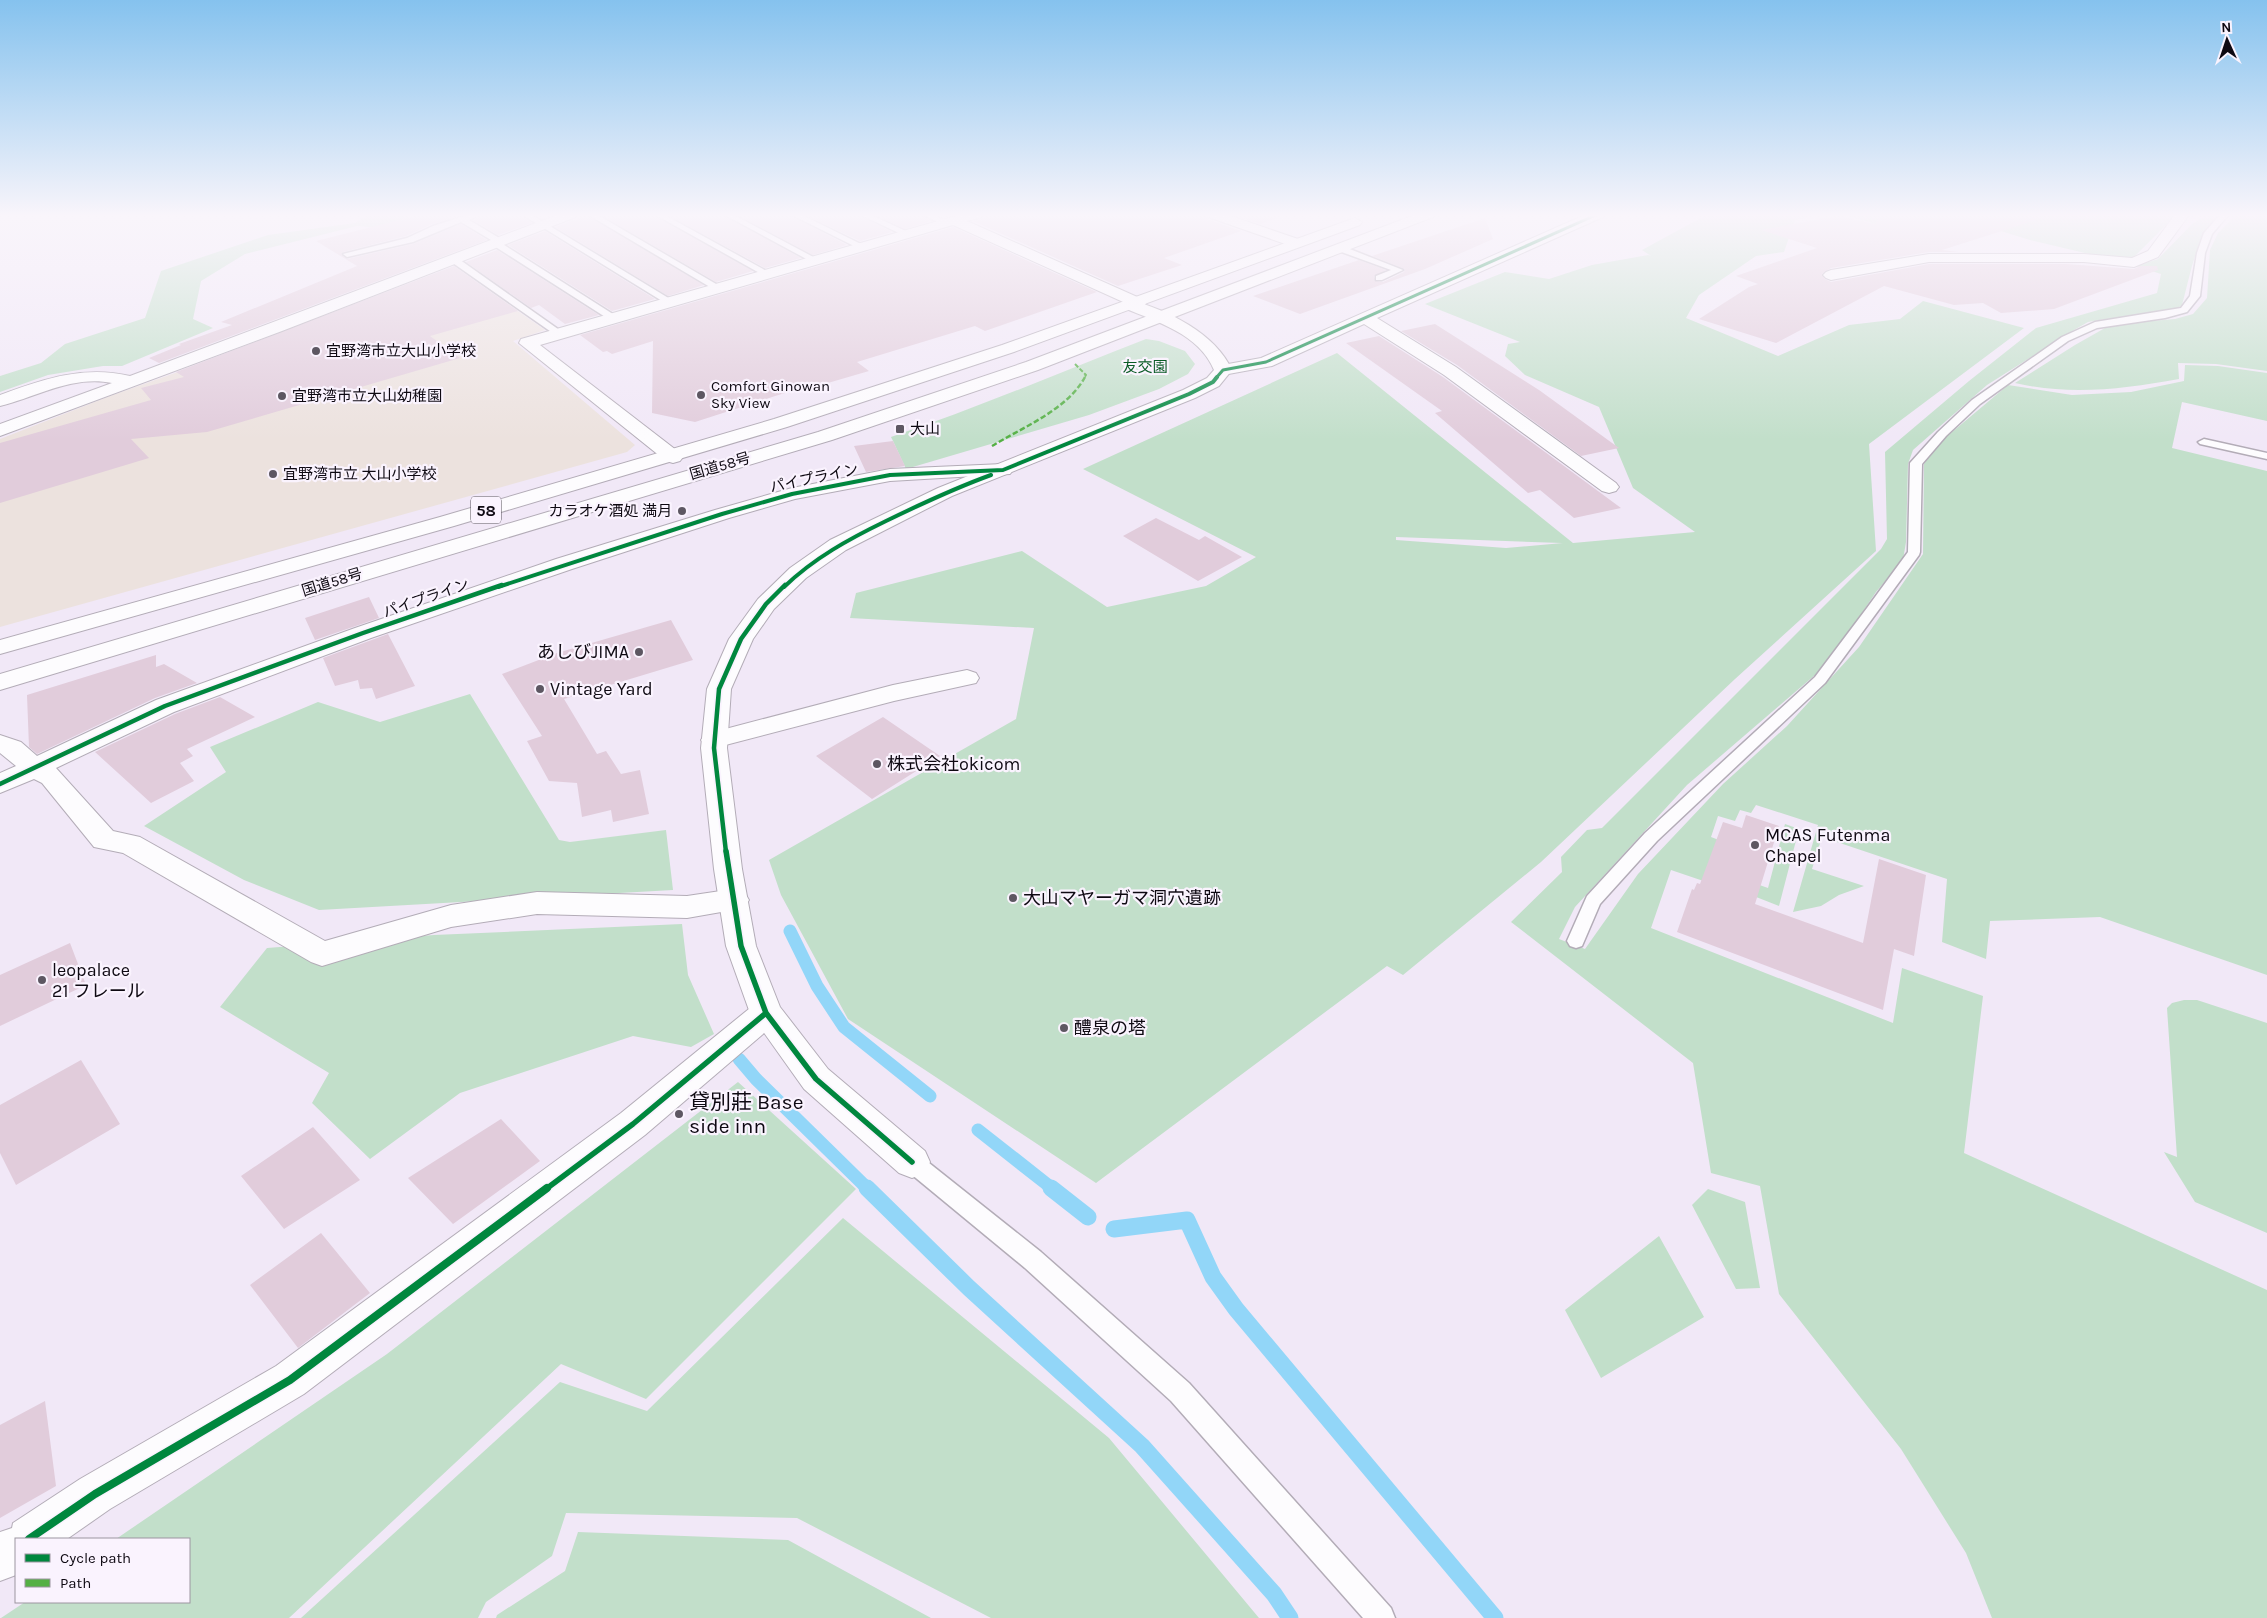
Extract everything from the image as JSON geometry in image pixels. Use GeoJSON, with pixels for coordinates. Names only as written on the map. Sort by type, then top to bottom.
{"type":"FeatureCollection","features":[{"type":"Feature","properties":{"kind":"main road"},"geometry":{"type":"LineString","coordinates":[[0,430],[373,290]]}},
{"type":"Feature","properties":{"kind":"main road"},"geometry":{"type":"LineString","coordinates":[[673,457],[527,343],[713,290]]}},
{"type":"Feature","properties":{"kind":"main road"},"geometry":{"type":"LineString","coordinates":[[1104,290],[1194,336],[1213,348],[1223,370],[1266,362],[1428,290]]}},
{"type":"Feature","properties":{"kind":"main road","name":"国道58号"},"geometry":{"type":"LineString","coordinates":[[0,648],[673,457],[896,387],[1172,290]]}},
{"type":"Feature","properties":{"kind":"main road","name":"国道58号"},"geometry":{"type":"LineString","coordinates":[[0,682],[825,436],[1032,366],[1230,290]]}},
{"type":"Feature","properties":{"kind":"main road"},"geometry":{"type":"LineString","coordinates":[[1364,317],[1450,371],[1609,487]]}},
{"type":"Feature","properties":{"kind":"main road","name":"パイプライン"},"geometry":{"type":"LineString","coordinates":[[0,784],[165,706],[363,633],[564,564],[792,494],[890,475],[1003,470],[1189,394],[1213,382],[1223,370]]}},
{"type":"Feature","properties":{"kind":"main road"},"geometry":{"type":"LineString","coordinates":[[0,401],[48,384],[78,377],[107,375],[130,382]]}},
{"type":"Feature","properties":{"kind":"main road"},"geometry":{"type":"LineString","coordinates":[[912,1162],[816,1079],[766,1014],[741,946],[728,868],[714,740],[719,689],[742,640],[766,604],[798,573],[838,545],[945,492],[1003,470]]}},
{"type":"Feature","properties":{"kind":"main road"},"geometry":{"type":"LineString","coordinates":[[714,740],[893,693],[967,678]]}},
{"type":"Feature","properties":{"kind":"main road"},"geometry":{"type":"LineString","coordinates":[[0,744],[12,748],[34,767],[51,777],[104,840],[130,844],[322,954],[451,916],[537,904],[687,907],[734,900]]}},
{"type":"Feature","properties":{"kind":"main road"},"geometry":{"type":"LineString","coordinates":[[30,1538],[95,1494],[290,1380],[633,1124],[766,1014]]}},
{"type":"Feature","properties":{"kind":"main road"},"geometry":{"type":"LineString","coordinates":[[0,1559],[15,1549]]}},
{"type":"Feature","properties":{"kind":"lane"},"geometry":{"type":"LineString","coordinates":[[497,290],[560,334]]}},
{"type":"Feature","properties":{"kind":"lane"},"geometry":{"type":"LineString","coordinates":[[569,290],[613,318]]}},
{"type":"Feature","properties":{"kind":"lane"},"geometry":{"type":"LineString","coordinates":[[650,290],[670,302]]}},
{"type":"Feature","properties":{"kind":"lane"},"geometry":{"type":"LineString","coordinates":[[1576,941],[1593,901],[1644,844],[1820,680],[1872,611],[1914,552],[1916,463],[1942,434],[1976,402],[2065,338],[2095,325],[2165,315],[2184,310],[2195,296],[2196,290]]}},
{"type":"Feature","properties":{"kind":"lane"},"geometry":{"type":"LineString","coordinates":[[2204,442],[2267,456]]}},
{"type":"Feature","properties":{"kind":"lane"},"geometry":{"type":"LineString","coordinates":[[912,1162],[1033,1260],[1180,1392],[1381,1618]]}},
{"type":"Feature","properties":{"kind":"shaded area","name":"宜野湾市立 大山小学校"},"geometry":{"type":"Polygon","coordinates":[[[456,290],[487,290],[545,330],[513,341],[635,445],[627,452],[0,627],[0,439],[110,396],[316,323],[456,290]]]}},
{"type":"Feature","properties":{"kind":"green space"},"geometry":{"type":"Polygon","coordinates":[[[155,290],[199,290],[193,319],[213,328],[122,366],[103,366],[48,375],[0,392],[0,376],[41,363],[65,344],[145,318],[155,290]]]}},
{"type":"Feature","properties":{"kind":"green space"},"geometry":{"type":"Polygon","coordinates":[[[1461,290],[1707,290],[1699,295],[1686,318],[1778,356],[1849,325],[1900,319],[1923,301],[2024,328],[1869,444],[1876,551],[1735,679],[1541,862],[1403,975],[1387,966],[1096,1183],[848,1019],[781,895],[769,860],[1016,719],[1034,628],[850,618],[856,593],[1022,551],[1107,607],[1206,586],[1256,557],[1083,469],[1337,353],[1573,543],[1695,532],[1633,488],[1599,407],[1525,375],[1505,356],[1508,344],[1520,342],[1425,304],[1461,290]],[[1396,537],[1396,540],[1506,548],[1563,543],[1396,537]]]}},
{"type":"Feature","properties":{"kind":"green space"},"geometry":{"type":"Polygon","coordinates":[[[2158,290],[2186,290],[2182,305],[2174,311],[2088,322],[2074,330],[1987,385],[1913,450],[1908,464],[1906,542],[1903,560],[1876,592],[1844,640],[1815,675],[1687,785],[1575,907],[1559,939],[1585,949],[1638,874],[1723,784],[1787,726],[1859,647],[1923,554],[1924,464],[1939,443],[2008,385],[2072,395],[2131,392],[2184,381],[2185,365],[2218,366],[2267,373],[2267,421],[2182,402],[2172,448],[2267,471],[2267,975],[2100,917],[1990,921],[1986,959],[1942,942],[1947,879],[1822,837],[1812,869],[1864,886],[1839,895],[1821,906],[1793,912],[1818,825],[1756,805],[1751,813],[1740,810],[1735,821],[1718,816],[1711,837],[1724,842],[1727,889],[1671,870],[1651,928],[1893,1023],[1902,968],[1983,996],[1964,1153],[2267,1290],[2267,1618],[1992,1618],[1966,1553],[1901,1449],[1779,1294],[1760,1186],[1711,1173],[1693,1063],[1511,922],[1562,872],[1561,857],[1587,830],[1602,828],[1881,549],[1887,539],[1885,452],[1969,381],[2036,328],[2157,293],[2158,290]]]}},
{"type":"Feature","properties":{"kind":"green space"},"geometry":{"type":"Polygon","coordinates":[[[2208,290],[2267,290],[2267,371],[2216,364],[2178,363],[2179,379],[2138,386],[2077,390],[2036,387],[2015,383],[2105,328],[2139,322],[2175,319],[2193,314],[2207,298],[2208,290]]]}},
{"type":"Feature","properties":{"kind":"green space","name":"友交園"},"geometry":{"type":"Polygon","coordinates":[[[1146,339],[1159,341],[1185,351],[1195,364],[1188,374],[1159,389],[1089,415],[906,469],[891,437],[987,402],[1146,339]]]}},
{"type":"Feature","properties":{"kind":"green space"},"geometry":{"type":"Polygon","coordinates":[[[470,694],[559,840],[570,842],[666,830],[673,890],[319,910],[244,880],[144,826],[226,772],[210,747],[318,702],[380,722],[470,694]]]}},
{"type":"Feature","properties":{"kind":"green space"},"geometry":{"type":"Polygon","coordinates":[[[1785,824],[1799,829],[1779,906],[1746,893],[1751,882],[1768,888],[1785,824]]]}},
{"type":"Feature","properties":{"kind":"green space"},"geometry":{"type":"Polygon","coordinates":[[[682,924],[688,975],[714,1034],[691,1047],[633,1036],[460,1093],[370,1159],[312,1103],[329,1073],[220,1007],[267,948],[434,935],[682,924]]]}},
{"type":"Feature","properties":{"kind":"green space"},"geometry":{"type":"Polygon","coordinates":[[[2184,1000],[2197,1000],[2267,1023],[2267,1233],[2195,1202],[2164,1152],[2177,1157],[2167,1008],[2172,1003],[2184,1000]]]}},
{"type":"Feature","properties":{"kind":"green space"},"geometry":{"type":"Polygon","coordinates":[[[738,1082],[856,1189],[646,1399],[561,1364],[289,1618],[1,1618],[24,1603],[190,1603],[190,1538],[117,1538],[387,1354],[738,1082]]]}},
{"type":"Feature","properties":{"kind":"green space"},"geometry":{"type":"Polygon","coordinates":[[[1708,1189],[1745,1202],[1760,1288],[1736,1289],[1692,1205],[1708,1189]]]}},
{"type":"Feature","properties":{"kind":"green space"},"geometry":{"type":"Polygon","coordinates":[[[843,1218],[1109,1438],[1259,1618],[991,1618],[797,1518],[566,1513],[552,1556],[486,1602],[478,1618],[301,1618],[560,1382],[647,1411],[843,1218]]]}},
{"type":"Feature","properties":{"kind":"green space"},"geometry":{"type":"Polygon","coordinates":[[[1659,1236],[1704,1317],[1601,1378],[1565,1310],[1659,1236]]]}},
{"type":"Feature","properties":{"kind":"green space"},"geometry":{"type":"Polygon","coordinates":[[[578,1532],[788,1540],[931,1618],[496,1618],[497,1615],[565,1571],[578,1532]]]}},
{"type":"Feature","properties":{"kind":"building"},"geometry":{"type":"Polygon","coordinates":[[[300,290],[355,290],[159,363],[149,358],[181,345],[179,344],[232,325],[221,322],[300,290]]]}},
{"type":"Feature","properties":{"kind":"building"},"geometry":{"type":"Polygon","coordinates":[[[392,290],[487,290],[518,311],[430,336],[460,358],[207,432],[131,439],[149,458],[0,503],[0,443],[151,400],[141,388],[184,377],[176,372],[392,290]]]}},
{"type":"Feature","properties":{"kind":"building"},"geometry":{"type":"Polygon","coordinates":[[[505,290],[559,290],[599,315],[565,324],[539,305],[531,308],[505,290]]]}},
{"type":"Feature","properties":{"kind":"building"},"geometry":{"type":"Polygon","coordinates":[[[578,290],[640,290],[655,299],[612,311],[578,290]]]}},
{"type":"Feature","properties":{"kind":"building"},"geometry":{"type":"Polygon","coordinates":[[[657,290],[689,290],[668,296],[657,290]]]}},
{"type":"Feature","properties":{"kind":"building"},"geometry":{"type":"Polygon","coordinates":[[[737,290],[1091,290],[1097,292],[985,331],[975,326],[857,362],[869,371],[797,392],[794,390],[695,422],[652,413],[653,341],[612,354],[607,351],[603,352],[580,335],[737,290]]]}},
{"type":"Feature","properties":{"kind":"building"},"geometry":{"type":"Polygon","coordinates":[[[1272,290],[1368,290],[1300,314],[1253,296],[1272,290]]]}},
{"type":"Feature","properties":{"kind":"building"},"geometry":{"type":"Polygon","coordinates":[[[1745,290],[1877,290],[1776,343],[1699,319],[1745,290]]]}},
{"type":"Feature","properties":{"kind":"building"},"geometry":{"type":"Polygon","coordinates":[[[1897,290],[2106,290],[2054,309],[2001,313],[1983,303],[1954,305],[1897,290]]]}},
{"type":"Feature","properties":{"kind":"building"},"geometry":{"type":"Polygon","coordinates":[[[1435,324],[1539,390],[1619,448],[1581,456],[1457,365],[1401,331],[1435,324]]]}},
{"type":"Feature","properties":{"kind":"building"},"geometry":{"type":"Polygon","coordinates":[[[1379,336],[1443,377],[1621,508],[1574,518],[1540,490],[1528,493],[1435,413],[1442,411],[1346,343],[1379,336]]]}},
{"type":"Feature","properties":{"kind":"building"},"geometry":{"type":"Polygon","coordinates":[[[893,441],[905,466],[866,472],[854,446],[893,441]]]}},
{"type":"Feature","properties":{"kind":"building"},"geometry":{"type":"Polygon","coordinates":[[[1156,518],[1199,540],[1205,536],[1242,557],[1198,581],[1123,536],[1156,518]]]}},
{"type":"Feature","properties":{"kind":"building"},"geometry":{"type":"Polygon","coordinates":[[[369,597],[379,618],[315,640],[305,618],[369,597]]]}},
{"type":"Feature","properties":{"kind":"building"},"geometry":{"type":"Polygon","coordinates":[[[671,620],[693,660],[564,699],[597,754],[606,751],[621,774],[640,770],[649,814],[613,822],[611,810],[582,817],[577,783],[549,781],[527,741],[542,736],[502,674],[557,653],[671,620]]]}},
{"type":"Feature","properties":{"kind":"building"},"geometry":{"type":"Polygon","coordinates":[[[388,634],[415,686],[376,699],[372,688],[360,689],[358,680],[335,686],[323,658],[388,634]]]}},
{"type":"Feature","properties":{"kind":"building"},"geometry":{"type":"Polygon","coordinates":[[[156,655],[156,667],[164,664],[197,683],[155,698],[37,754],[29,747],[27,695],[156,655]]]}},
{"type":"Feature","properties":{"kind":"building"},"geometry":{"type":"Polygon","coordinates":[[[220,697],[255,717],[187,749],[193,756],[180,763],[194,781],[151,803],[95,752],[175,714],[220,697]]]}},
{"type":"Feature","properties":{"kind":"building","name":"株式会社okicom"},"geometry":{"type":"Polygon","coordinates":[[[883,717],[940,756],[872,799],[816,756],[883,717]]]}},
{"type":"Feature","properties":{"kind":"building"},"geometry":{"type":"Polygon","coordinates":[[[1746,815],[1779,826],[1755,904],[1863,943],[1879,859],[1926,875],[1914,956],[1894,949],[1883,1010],[1677,932],[1692,889],[1694,890],[1697,883],[1700,884],[1723,822],[1742,828],[1746,815]]]}},
{"type":"Feature","properties":{"kind":"building","name":"leopalace 21 フレール"},"geometry":{"type":"Polygon","coordinates":[[[70,943],[86,985],[0,1026],[0,975],[70,943]]]}},
{"type":"Feature","properties":{"kind":"building"},"geometry":{"type":"Polygon","coordinates":[[[81,1060],[120,1124],[16,1185],[0,1153],[0,1105],[81,1060]]]}},
{"type":"Feature","properties":{"kind":"building"},"geometry":{"type":"Polygon","coordinates":[[[501,1119],[540,1161],[453,1224],[408,1178],[501,1119]]]}},
{"type":"Feature","properties":{"kind":"building"},"geometry":{"type":"Polygon","coordinates":[[[313,1127],[360,1180],[284,1229],[241,1176],[313,1127]]]}},
{"type":"Feature","properties":{"kind":"building"},"geometry":{"type":"Polygon","coordinates":[[[321,1233],[370,1293],[298,1348],[250,1285],[321,1233]]]}},
{"type":"Feature","properties":{"kind":"building"},"geometry":{"type":"Polygon","coordinates":[[[45,1401],[56,1486],[0,1518],[0,1425],[45,1401]]]}},
{"type":"Feature","properties":{"kind":"waterway"},"geometry":{"type":"LineString","coordinates":[[790,931],[817,986],[844,1027],[930,1096]]}},
{"type":"Feature","properties":{"kind":"waterway"},"geometry":{"type":"LineString","coordinates":[[739,1059],[756,1079],[868,1189]]}},
{"type":"Feature","properties":{"kind":"waterway"},"geometry":{"type":"LineString","coordinates":[[978,1130],[1053,1189]]}},
{"type":"Feature","properties":{"kind":"waterway"},"geometry":{"type":"LineString","coordinates":[[867,1188],[969,1288],[1142,1446],[1274,1594],[1290,1618]]}},
{"type":"Feature","properties":{"kind":"waterway"},"geometry":{"type":"LineString","coordinates":[[1051,1188],[1088,1217]]}},
{"type":"Feature","properties":{"kind":"waterway"},"geometry":{"type":"LineString","coordinates":[[1114,1229],[1187,1220],[1213,1277],[1236,1309],[1495,1618]]}},
{"type":"Feature","properties":{"kind":"marked path"},"geometry":{"type":"LineString","coordinates":[[992,446],[1045,414],[1071,395],[1081,385],[1086,375],[1075,364]]}},
{"type":"Feature","properties":{"kind":"cycle path"},"geometry":{"type":"LineString","coordinates":[[0,784],[165,706],[363,633],[564,564],[722,514],[792,494],[890,475],[1003,470],[1189,394],[1213,382],[1223,370],[1266,362],[1429,290]]}},
{"type":"Feature","properties":{"kind":"cycle path"},"geometry":{"type":"LineString","coordinates":[[912,1162],[816,1079],[766,1013],[741,946],[728,869],[714,748],[719,689],[741,639],[766,604],[798,573],[838,545],[945,492],[991,475]]}},
{"type":"Feature","properties":{"kind":"cycle path"},"geometry":{"type":"LineString","coordinates":[[30,1538],[95,1494],[290,1380],[633,1124],[766,1013]]}},
{"type":"Feature","properties":{"kind":"place","name":"宜野湾市立大山小学校"},"geometry":{"type":"Point","coordinates":[316,351]}},
{"type":"Feature","properties":{"kind":"place","name":"Comfort Ginowan Sky View"},"geometry":{"type":"Point","coordinates":[701,395]}},
{"type":"Feature","properties":{"kind":"place","name":"宜野湾市立大山幼稚園"},"geometry":{"type":"Point","coordinates":[282,396]}},
{"type":"Feature","properties":{"kind":"place","name":"大山"},"geometry":{"type":"Point","coordinates":[900,429]}},
{"type":"Feature","properties":{"kind":"place","name":"宜野湾市立 大山小学校"},"geometry":{"type":"Point","coordinates":[273,474]}},
{"type":"Feature","properties":{"kind":"place","name":"カラオケ酒処 満月"},"geometry":{"type":"Point","coordinates":[682,511]}},
{"type":"Feature","properties":{"kind":"place","name":"あしびJIMA"},"geometry":{"type":"Point","coordinates":[639,652]}},
{"type":"Feature","properties":{"kind":"place","name":"Vintage Yard"},"geometry":{"type":"Point","coordinates":[540,689]}},
{"type":"Feature","properties":{"kind":"place","name":"株式会社okicom"},"geometry":{"type":"Point","coordinates":[877,764]}},
{"type":"Feature","properties":{"kind":"place","name":"MCAS Futenma Chapel"},"geometry":{"type":"Point","coordinates":[1755,845]}},
{"type":"Feature","properties":{"kind":"place","name":"大山マヤーガマ洞穴遺跡"},"geometry":{"type":"Point","coordinates":[1013,898]}},
{"type":"Feature","properties":{"kind":"place","name":"leopalace 21 フレール"},"geometry":{"type":"Point","coordinates":[42,980]}},
{"type":"Feature","properties":{"kind":"place","name":"醴泉の塔"},"geometry":{"type":"Point","coordinates":[1064,1028]}},
{"type":"Feature","properties":{"kind":"place","name":"貸別莊 Base side inn"},"geometry":{"type":"Point","coordinates":[679,1114]}}]}
